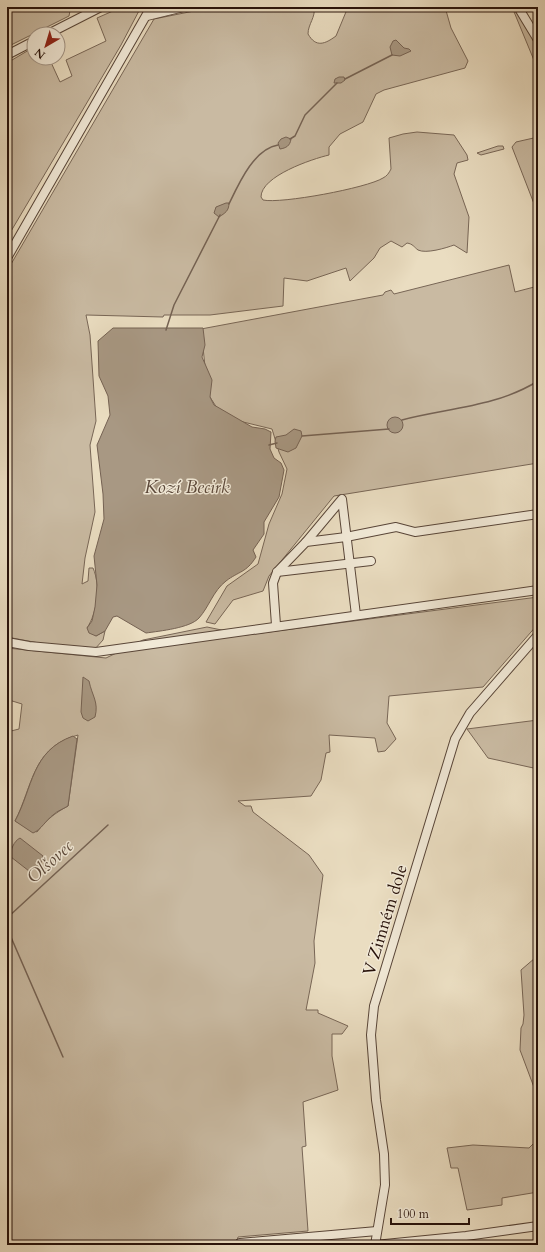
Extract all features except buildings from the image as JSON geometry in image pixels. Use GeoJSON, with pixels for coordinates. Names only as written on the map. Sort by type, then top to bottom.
{"type":"FeatureCollection","features":[{"type":"Feature","properties":{"kind":"street"},"geometry":{"type":"LineString","coordinates":[[64,26],[101,7]]}},
{"type":"Feature","properties":{"kind":"street"},"geometry":{"type":"LineString","coordinates":[[7,258],[152,7]]}},
{"type":"Feature","properties":{"kind":"street"},"geometry":{"type":"LineString","coordinates":[[147,16],[184,7]]}},
{"type":"Feature","properties":{"kind":"street"},"geometry":{"type":"LineString","coordinates":[[518,7],[537,35]]}},
{"type":"Feature","properties":{"kind":"street"},"geometry":{"type":"LineString","coordinates":[[7,55],[26,45]]}},
{"type":"Feature","properties":{"kind":"street"},"geometry":{"type":"LineString","coordinates":[[276,626],[273,583],[277,572],[306,542],[342,499],[356,615]]}},
{"type":"Feature","properties":{"kind":"street"},"geometry":{"type":"LineString","coordinates":[[306,542],[346,537],[396,526],[415,532],[538,514]]}},
{"type":"Feature","properties":{"kind":"street"},"geometry":{"type":"LineString","coordinates":[[277,572],[371,561]]}},
{"type":"Feature","properties":{"kind":"street"},"geometry":{"type":"LineString","coordinates":[[7,642],[29,646],[96,652],[538,590]]}},
{"type":"Feature","properties":{"kind":"street","name":"V Zimném dole"},"geometry":{"type":"LineString","coordinates":[[375,1245],[385,1185],[384,1154],[376,1100],[371,1035],[374,1006],[455,739],[470,713],[538,636]]}},
{"type":"Feature","properties":{"kind":"street"},"geometry":{"type":"LineString","coordinates":[[375,1245],[466,1236],[538,1226]]}},
{"type":"Feature","properties":{"kind":"street"},"geometry":{"type":"LineString","coordinates":[[240,1245],[240,1242],[282,1242],[377,1231]]}},
{"type":"Feature","properties":{"kind":"street"},"geometry":{"type":"LineString","coordinates":[[326,1236],[326,1245]]}},
{"type":"Feature","properties":{"kind":"shaded area"},"geometry":{"type":"Polygon","coordinates":[[[7,7],[88,7],[70,11],[69,16],[49,26],[26,26],[26,38],[7,47],[7,7]]]}},
{"type":"Feature","properties":{"kind":"shaded area"},"geometry":{"type":"Polygon","coordinates":[[[122,7],[141,7],[121,45],[7,238],[7,63],[26,52],[26,66],[53,66],[60,82],[72,76],[66,60],[106,41],[97,18],[122,7]]]}},
{"type":"Feature","properties":{"kind":"shaded area"},"geometry":{"type":"Polygon","coordinates":[[[214,7],[314,7],[314,14],[308,34],[317,43],[324,43],[336,36],[348,7],[445,7],[451,28],[468,61],[465,68],[384,90],[376,94],[363,122],[340,134],[329,147],[329,155],[311,160],[278,176],[269,182],[263,189],[261,197],[263,200],[287,200],[324,194],[374,182],[386,176],[391,169],[389,138],[417,132],[454,135],[467,155],[468,160],[457,163],[454,174],[469,217],[467,253],[454,245],[436,250],[422,251],[418,250],[409,243],[402,247],[391,241],[380,248],[374,258],[350,281],[346,268],[307,281],[284,278],[283,306],[210,315],[164,315],[163,317],[86,315],[90,335],[96,421],[90,445],[95,512],[85,558],[82,584],[88,581],[89,568],[93,568],[97,583],[97,599],[93,615],[87,628],[96,636],[105,631],[103,640],[94,650],[60,647],[7,637],[7,271],[154,19],[214,7]]]}},
{"type":"Feature","properties":{"kind":"shaded area"},"geometry":{"type":"Polygon","coordinates":[[[512,7],[517,8],[538,44],[538,70],[512,7]]]}},
{"type":"Feature","properties":{"kind":"shaded area"},"geometry":{"type":"Polygon","coordinates":[[[538,137],[538,214],[512,147],[516,142],[538,137]]]}},
{"type":"Feature","properties":{"kind":"shaded area"},"geometry":{"type":"Polygon","coordinates":[[[498,146],[503,146],[504,149],[481,155],[477,153],[498,146]]]}},
{"type":"Feature","properties":{"kind":"shaded area"},"geometry":{"type":"Polygon","coordinates":[[[509,265],[515,292],[538,286],[538,463],[334,496],[269,576],[263,591],[233,600],[215,624],[206,622],[227,586],[258,564],[269,524],[282,494],[287,469],[279,452],[272,429],[235,420],[217,408],[208,394],[201,329],[383,295],[385,292],[391,290],[394,294],[509,265]]]}},
{"type":"Feature","properties":{"kind":"shaded area"},"geometry":{"type":"Polygon","coordinates":[[[538,597],[538,624],[483,687],[389,696],[387,723],[396,739],[385,751],[378,752],[375,738],[329,735],[330,752],[326,753],[321,780],[311,796],[238,801],[245,806],[251,806],[253,812],[309,855],[323,875],[314,941],[315,963],[306,1010],[318,1010],[318,1013],[348,1026],[342,1034],[332,1034],[332,1056],[338,1090],[303,1102],[306,1146],[302,1147],[308,1231],[238,1237],[236,1245],[7,1245],[7,732],[19,729],[22,704],[9,700],[7,686],[7,648],[106,658],[143,640],[207,627],[246,635],[538,597]],[[78,735],[63,741],[51,749],[43,758],[36,769],[15,821],[37,832],[51,817],[68,806],[78,735]]]}},
{"type":"Feature","properties":{"kind":"shaded area"},"geometry":{"type":"Polygon","coordinates":[[[538,720],[538,769],[488,758],[467,729],[538,720]]]}},
{"type":"Feature","properties":{"kind":"shaded area"},"geometry":{"type":"Polygon","coordinates":[[[535,958],[538,959],[538,1098],[520,1050],[521,1028],[524,1015],[521,970],[535,958]]]}},
{"type":"Feature","properties":{"kind":"shaded area"},"geometry":{"type":"Polygon","coordinates":[[[538,1139],[538,1192],[502,1198],[502,1205],[467,1210],[458,1168],[451,1168],[447,1148],[473,1145],[529,1148],[538,1139]]]}},
{"type":"Feature","properties":{"kind":"water"},"geometry":{"type":"Polygon","coordinates":[[[396,40],[404,48],[411,51],[400,56],[392,55],[390,47],[393,41],[396,40]]]}},
{"type":"Feature","properties":{"kind":"water"},"geometry":{"type":"Polygon","coordinates":[[[344,77],[345,80],[341,83],[334,83],[335,79],[344,77]]]}},
{"type":"Feature","properties":{"kind":"water"},"geometry":{"type":"Polygon","coordinates":[[[286,137],[291,139],[289,145],[280,149],[278,143],[281,139],[286,137]]]}},
{"type":"Feature","properties":{"kind":"water"},"geometry":{"type":"Polygon","coordinates":[[[229,203],[227,210],[219,217],[214,213],[216,207],[229,203]]]}},
{"type":"Feature","properties":{"kind":"water","name":"Kozí Becirk"},"geometry":{"type":"Polygon","coordinates":[[[113,328],[203,328],[205,345],[202,357],[212,380],[210,397],[214,405],[252,427],[265,429],[271,432],[270,449],[274,458],[281,463],[284,470],[279,497],[264,522],[264,534],[253,550],[256,557],[246,569],[222,585],[214,594],[199,618],[182,627],[146,633],[117,616],[113,617],[105,631],[96,636],[89,633],[87,628],[92,621],[95,607],[97,585],[94,556],[104,519],[103,494],[97,445],[110,415],[108,396],[99,376],[98,341],[113,328]]]}},
{"type":"Feature","properties":{"kind":"water"},"geometry":{"type":"Polygon","coordinates":[[[392,417],[398,417],[403,422],[401,431],[398,433],[392,433],[387,428],[387,422],[392,417]]]}},
{"type":"Feature","properties":{"kind":"water"},"geometry":{"type":"Polygon","coordinates":[[[294,429],[301,431],[302,436],[296,448],[288,452],[276,448],[276,437],[286,435],[294,429]]]}},
{"type":"Feature","properties":{"kind":"water"},"geometry":{"type":"Polygon","coordinates":[[[83,677],[89,681],[96,707],[95,717],[88,721],[83,718],[81,712],[83,677]]]}},
{"type":"Feature","properties":{"kind":"water"},"geometry":{"type":"Polygon","coordinates":[[[73,736],[77,739],[68,806],[50,817],[39,830],[33,833],[15,821],[35,772],[49,751],[59,743],[73,736]]]}},
{"type":"Feature","properties":{"kind":"water"},"geometry":{"type":"Polygon","coordinates":[[[20,838],[43,856],[39,866],[35,869],[29,871],[11,857],[13,846],[20,838]]]}},
{"type":"Feature","properties":{"kind":"waterway"},"geometry":{"type":"LineString","coordinates":[[345,79],[392,55]]}},
{"type":"Feature","properties":{"kind":"waterway"},"geometry":{"type":"LineString","coordinates":[[290,139],[295,136],[305,115],[337,83]]}},
{"type":"Feature","properties":{"kind":"waterway"},"geometry":{"type":"LineString","coordinates":[[229,204],[248,168],[262,153],[269,148],[278,145]]}},
{"type":"Feature","properties":{"kind":"waterway"},"geometry":{"type":"LineString","coordinates":[[166,330],[174,305],[220,215]]}},
{"type":"Feature","properties":{"kind":"waterway"},"geometry":{"type":"LineString","coordinates":[[402,420],[489,402],[522,390],[538,381]]}},
{"type":"Feature","properties":{"kind":"waterway"},"geometry":{"type":"LineString","coordinates":[[302,436],[389,429]]}},
{"type":"Feature","properties":{"kind":"waterway"},"geometry":{"type":"LineString","coordinates":[[269,445],[277,443]]}},
{"type":"Feature","properties":{"kind":"waterway","name":"Olšovec"},"geometry":{"type":"LineString","coordinates":[[7,918],[108,825]]}},
{"type":"Feature","properties":{"kind":"waterway"},"geometry":{"type":"LineString","coordinates":[[7,928],[63,1057]]}}]}
